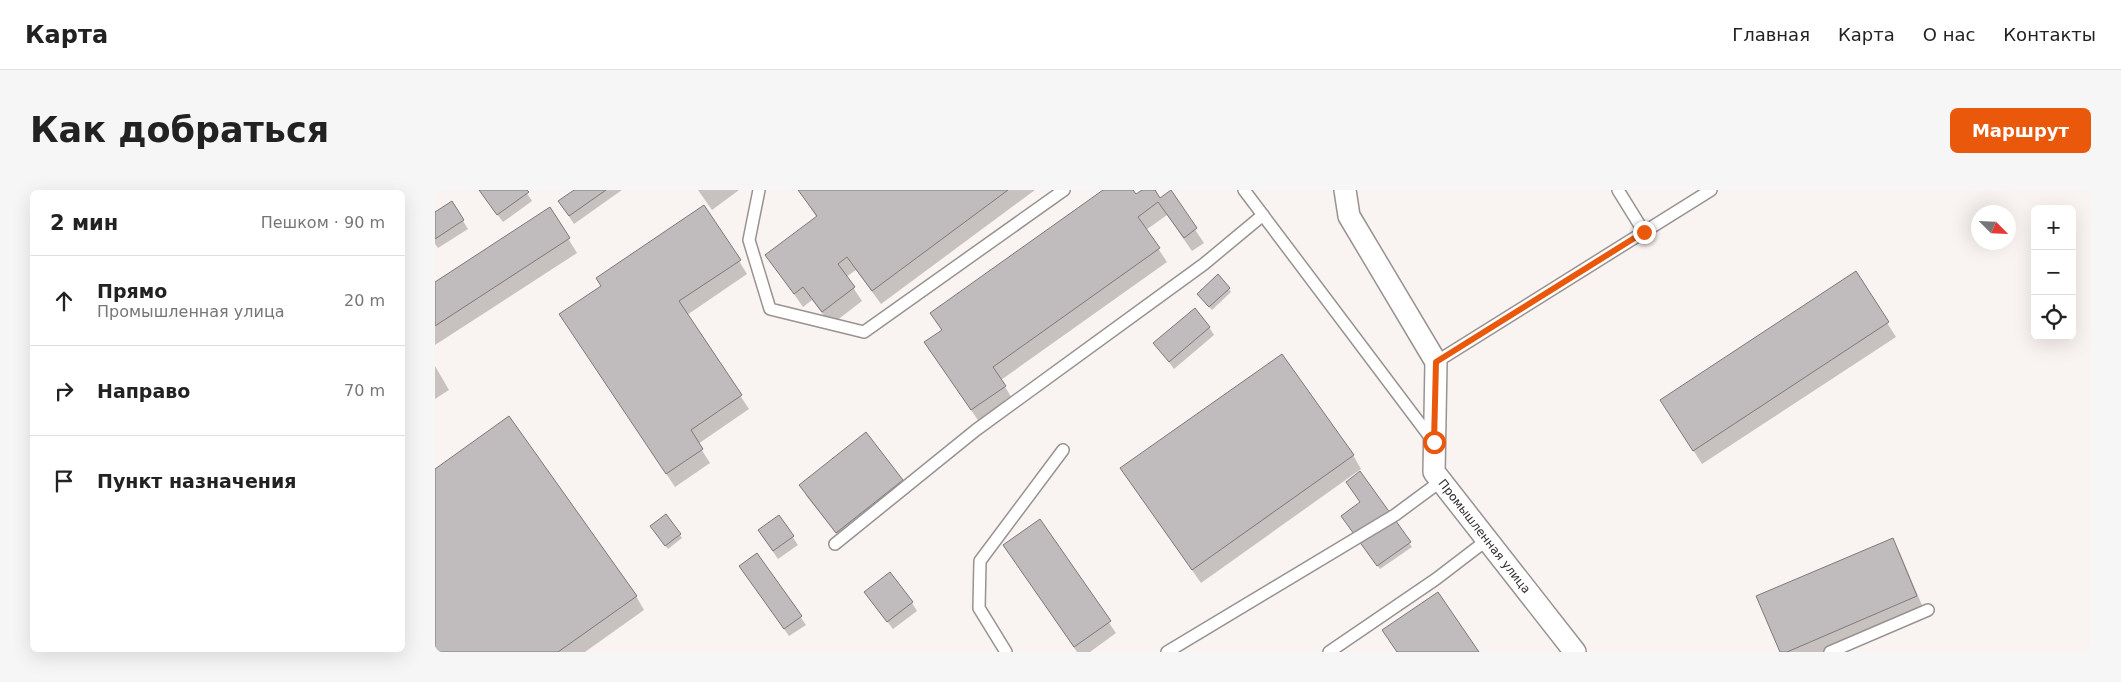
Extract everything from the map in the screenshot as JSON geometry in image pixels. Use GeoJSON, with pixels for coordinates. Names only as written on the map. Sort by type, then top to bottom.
{"type":"FeatureCollection","features":[{"type":"Feature","properties":{"kind":"street"},"geometry":{"type":"LineString","coordinates":[[1345,190],[1349,216],[1436,362]]}},
{"type":"Feature","properties":{"kind":"street","name":"Промышленная улица"},"geometry":{"type":"LineString","coordinates":[[1436,362],[1433,472],[1575,652]]}},
{"type":"Feature","properties":{"kind":"lane"},"geometry":{"type":"LineString","coordinates":[[759,190],[749,240],[770,309],[864,332],[1064,190]]}},
{"type":"Feature","properties":{"kind":"lane"},"geometry":{"type":"LineString","coordinates":[[1244,190],[1434,442]]}},
{"type":"Feature","properties":{"kind":"lane"},"geometry":{"type":"LineString","coordinates":[[1618,190],[1644,232]]}},
{"type":"Feature","properties":{"kind":"lane"},"geometry":{"type":"LineString","coordinates":[[1436,362],[1711,190]]}},
{"type":"Feature","properties":{"kind":"lane"},"geometry":{"type":"LineString","coordinates":[[835,544],[976,430],[1204,264],[1263,215]]}},
{"type":"Feature","properties":{"kind":"lane"},"geometry":{"type":"LineString","coordinates":[[1006,652],[979,608],[980,562],[1063,450]]}},
{"type":"Feature","properties":{"kind":"lane"},"geometry":{"type":"LineString","coordinates":[[1167,652],[1395,515],[1441,481]]}},
{"type":"Feature","properties":{"kind":"lane"},"geometry":{"type":"LineString","coordinates":[[1329,652],[1436,579],[1487,540]]}},
{"type":"Feature","properties":{"kind":"lane"},"geometry":{"type":"LineString","coordinates":[[1830,652],[1928,610]]}},
{"type":"Feature","properties":{"kind":"building"},"geometry":{"type":"Polygon","coordinates":[[[479,190],[527,190],[529,192],[497,215],[479,190]]]}},
{"type":"Feature","properties":{"kind":"building"},"geometry":{"type":"Polygon","coordinates":[[[574,190],[606,190],[569,216],[558,201],[574,190]]]}},
{"type":"Feature","properties":{"kind":"building"},"geometry":{"type":"Polygon","coordinates":[[[798,190],[1008,190],[872,291],[847,257],[838,264],[855,287],[822,312],[803,287],[794,294],[765,255],[817,216],[798,190]]]}},
{"type":"Feature","properties":{"kind":"building"},"geometry":{"type":"Polygon","coordinates":[[[1103,190],[1133,190],[1136,194],[1142,190],[1155,190],[1160,198],[1171,190],[1197,228],[1184,238],[1158,202],[1138,217],[1160,248],[993,367],[1006,386],[971,410],[924,342],[942,330],[930,313],[1103,190]]]}},
{"type":"Feature","properties":{"kind":"building"},"geometry":{"type":"Polygon","coordinates":[[[452,201],[464,220],[435,239],[435,212],[452,201]]]}},
{"type":"Feature","properties":{"kind":"building"},"geometry":{"type":"Polygon","coordinates":[[[704,205],[741,260],[679,301],[742,395],[691,430],[703,449],[666,474],[559,314],[601,286],[596,278],[704,205]]]}},
{"type":"Feature","properties":{"kind":"building"},"geometry":{"type":"Polygon","coordinates":[[[550,207],[570,238],[435,326],[435,282],[550,207]]]}},
{"type":"Feature","properties":{"kind":"building"},"geometry":{"type":"Polygon","coordinates":[[[1856,271],[1889,322],[1693,451],[1660,400],[1856,271]]]}},
{"type":"Feature","properties":{"kind":"building"},"geometry":{"type":"Polygon","coordinates":[[[1218,274],[1230,288],[1209,307],[1197,294],[1218,274]]]}},
{"type":"Feature","properties":{"kind":"building"},"geometry":{"type":"Polygon","coordinates":[[[1195,308],[1210,327],[1169,362],[1153,343],[1195,308]]]}},
{"type":"Feature","properties":{"kind":"building"},"geometry":{"type":"Polygon","coordinates":[[[1282,354],[1354,455],[1192,570],[1120,468],[1282,354]]]}},
{"type":"Feature","properties":{"kind":"building"},"geometry":{"type":"Polygon","coordinates":[[[509,416],[637,596],[558,652],[435,652],[435,469],[509,416]]]}},
{"type":"Feature","properties":{"kind":"building"},"geometry":{"type":"Polygon","coordinates":[[[866,432],[903,480],[836,533],[799,485],[866,432]]]}},
{"type":"Feature","properties":{"kind":"building"},"geometry":{"type":"Polygon","coordinates":[[[1360,471],[1411,542],[1377,566],[1341,516],[1360,502],[1346,482],[1360,471]]]}},
{"type":"Feature","properties":{"kind":"building"},"geometry":{"type":"Polygon","coordinates":[[[666,514],[681,534],[665,546],[650,526],[666,514]]]}},
{"type":"Feature","properties":{"kind":"building"},"geometry":{"type":"Polygon","coordinates":[[[779,515],[794,536],[773,551],[758,530],[779,515]]]}},
{"type":"Feature","properties":{"kind":"building"},"geometry":{"type":"Polygon","coordinates":[[[1040,519],[1111,621],[1074,647],[1003,545],[1040,519]]]}},
{"type":"Feature","properties":{"kind":"building"},"geometry":{"type":"Polygon","coordinates":[[[1893,538],[1917,596],[1787,652],[1780,652],[1756,596],[1893,538]]]}},
{"type":"Feature","properties":{"kind":"building"},"geometry":{"type":"Polygon","coordinates":[[[757,553],[802,616],[784,629],[739,566],[757,553]]]}},
{"type":"Feature","properties":{"kind":"building"},"geometry":{"type":"Polygon","coordinates":[[[890,572],[913,602],[887,622],[864,592],[890,572]]]}},
{"type":"Feature","properties":{"kind":"building"},"geometry":{"type":"Polygon","coordinates":[[[1438,592],[1479,652],[1397,652],[1382,630],[1438,592]]]}},
{"type":"Feature","properties":{"kind":"route"},"geometry":{"type":"LineString","coordinates":[[1434,442],[1436,362],[1644,232]]}}]}
